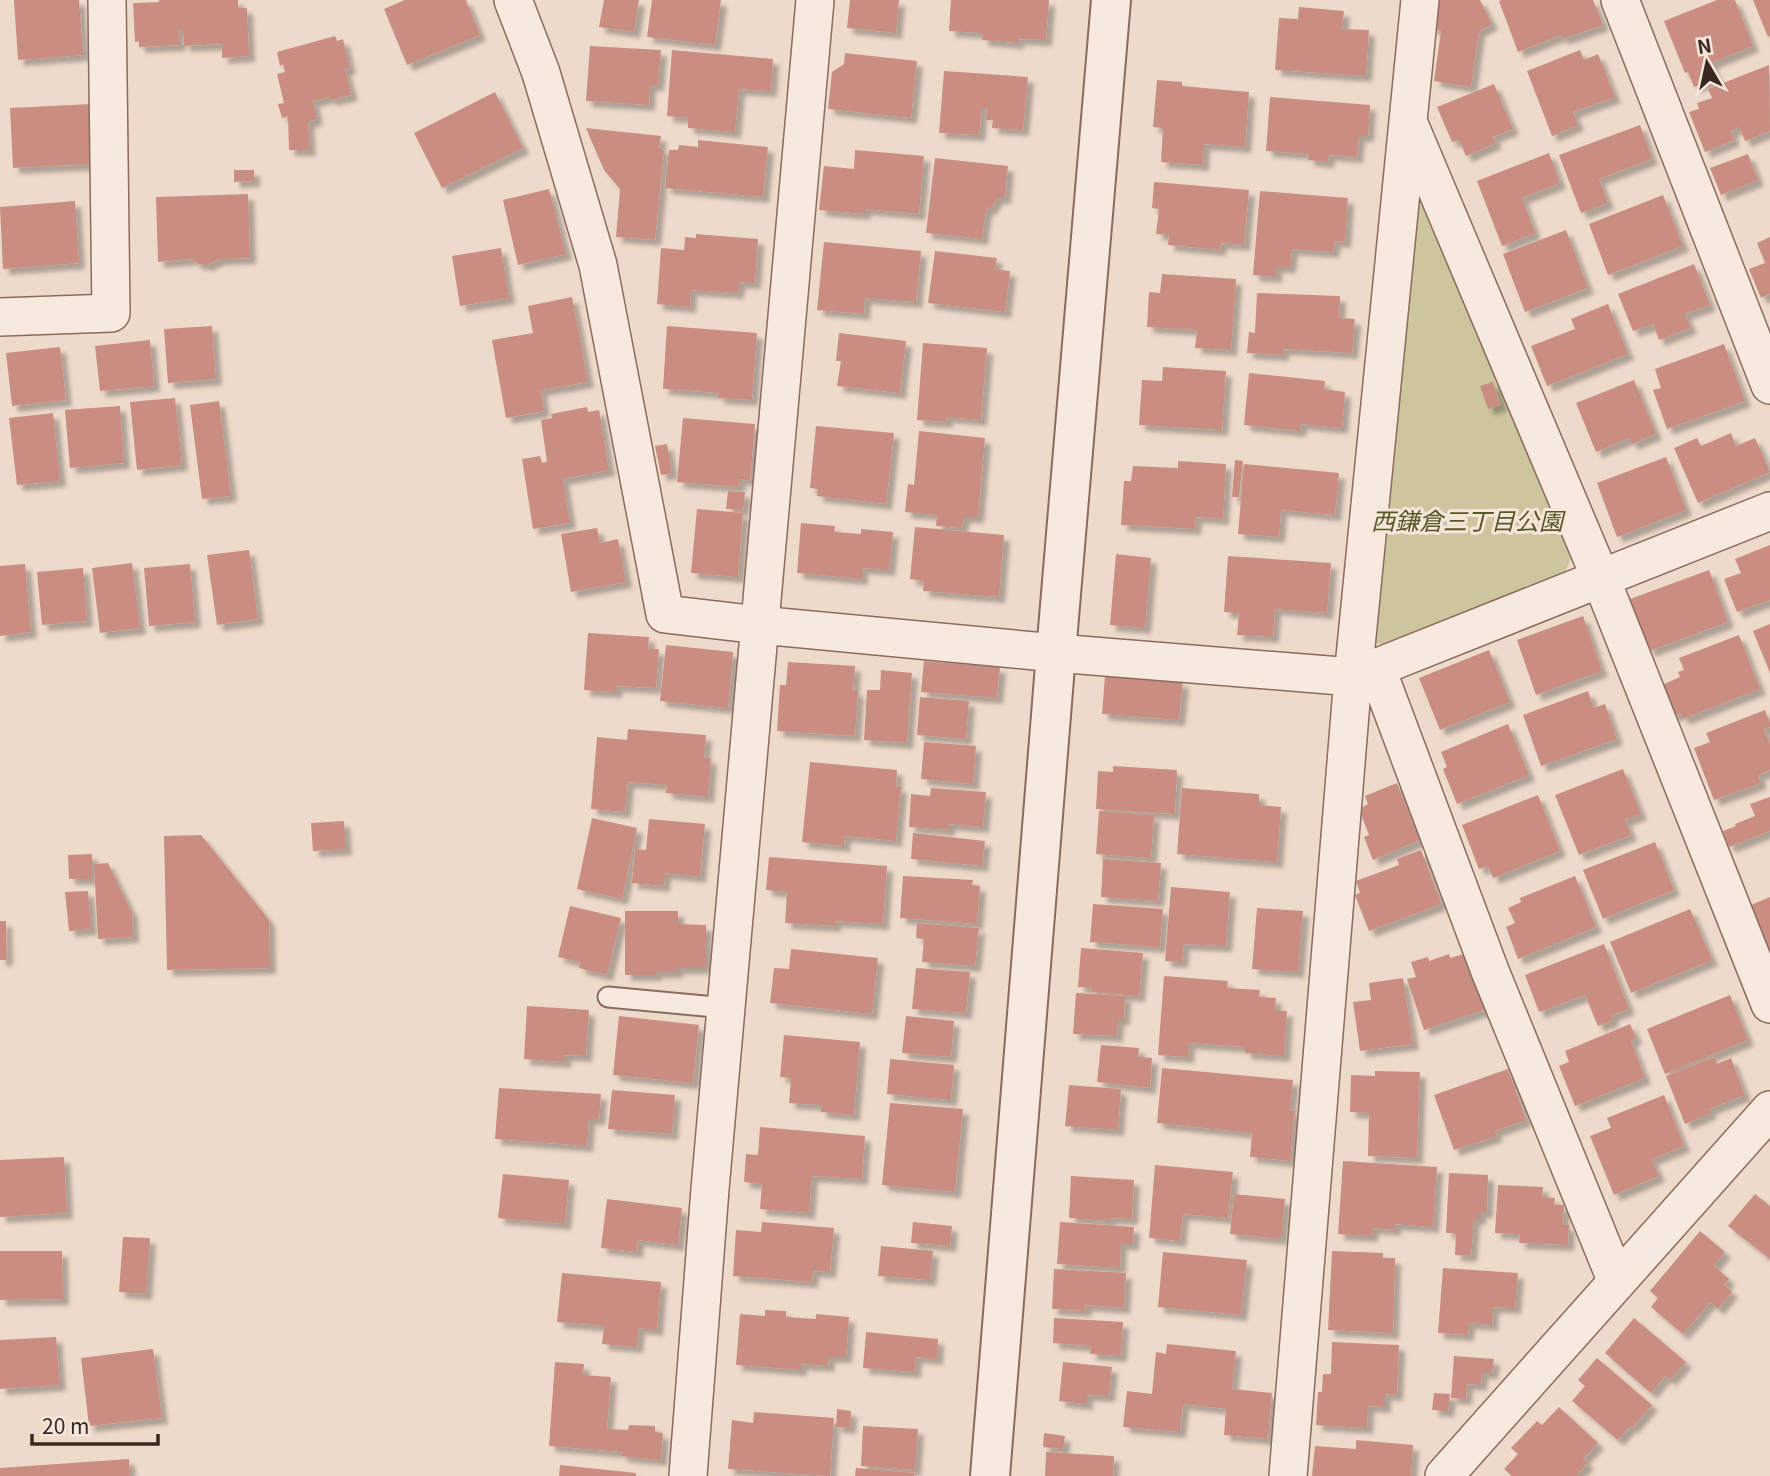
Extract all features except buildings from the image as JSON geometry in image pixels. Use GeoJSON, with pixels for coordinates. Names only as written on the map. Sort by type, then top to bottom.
{"type":"FeatureCollection","features":[{"type":"Feature","properties":{"kind":"street"},"geometry":{"type":"LineString","coordinates":[[0,317],[111,313],[107,0]]}},
{"type":"Feature","properties":{"kind":"street"},"geometry":{"type":"LineString","coordinates":[[513,0],[541,73],[598,265],[665,614],[1056,653],[1364,672],[1770,511]]}},
{"type":"Feature","properties":{"kind":"street"},"geometry":{"type":"LineString","coordinates":[[688,1476],[710,1189],[815,0]]}},
{"type":"Feature","properties":{"kind":"street"},"geometry":{"type":"LineString","coordinates":[[990,1476],[1111,0]]}},
{"type":"Feature","properties":{"kind":"street"},"geometry":{"type":"LineString","coordinates":[[1288,1476],[1364,672],[1420,0]]}},
{"type":"Feature","properties":{"kind":"street"},"geometry":{"type":"LineString","coordinates":[[1620,0],[1770,384]]}},
{"type":"Feature","properties":{"kind":"street"},"geometry":{"type":"LineString","coordinates":[[1408,121],[1601,579],[1770,1004]]}},
{"type":"Feature","properties":{"kind":"street"},"geometry":{"type":"LineString","coordinates":[[1364,672],[1617,1282]]}},
{"type":"Feature","properties":{"kind":"street"},"geometry":{"type":"LineString","coordinates":[[1444,1476],[1770,1110]]}},
{"type":"Feature","properties":{"kind":"lane"},"geometry":{"type":"LineString","coordinates":[[608,997],[726,1008]]}},
{"type":"Feature","properties":{"kind":"green space","name":"西鎌倉三丁目公園"},"geometry":{"type":"Polygon","coordinates":[[[1415,191],[1424,191],[1572,556],[1564,575],[1386,646],[1372,641],[1415,191]]]}}]}
